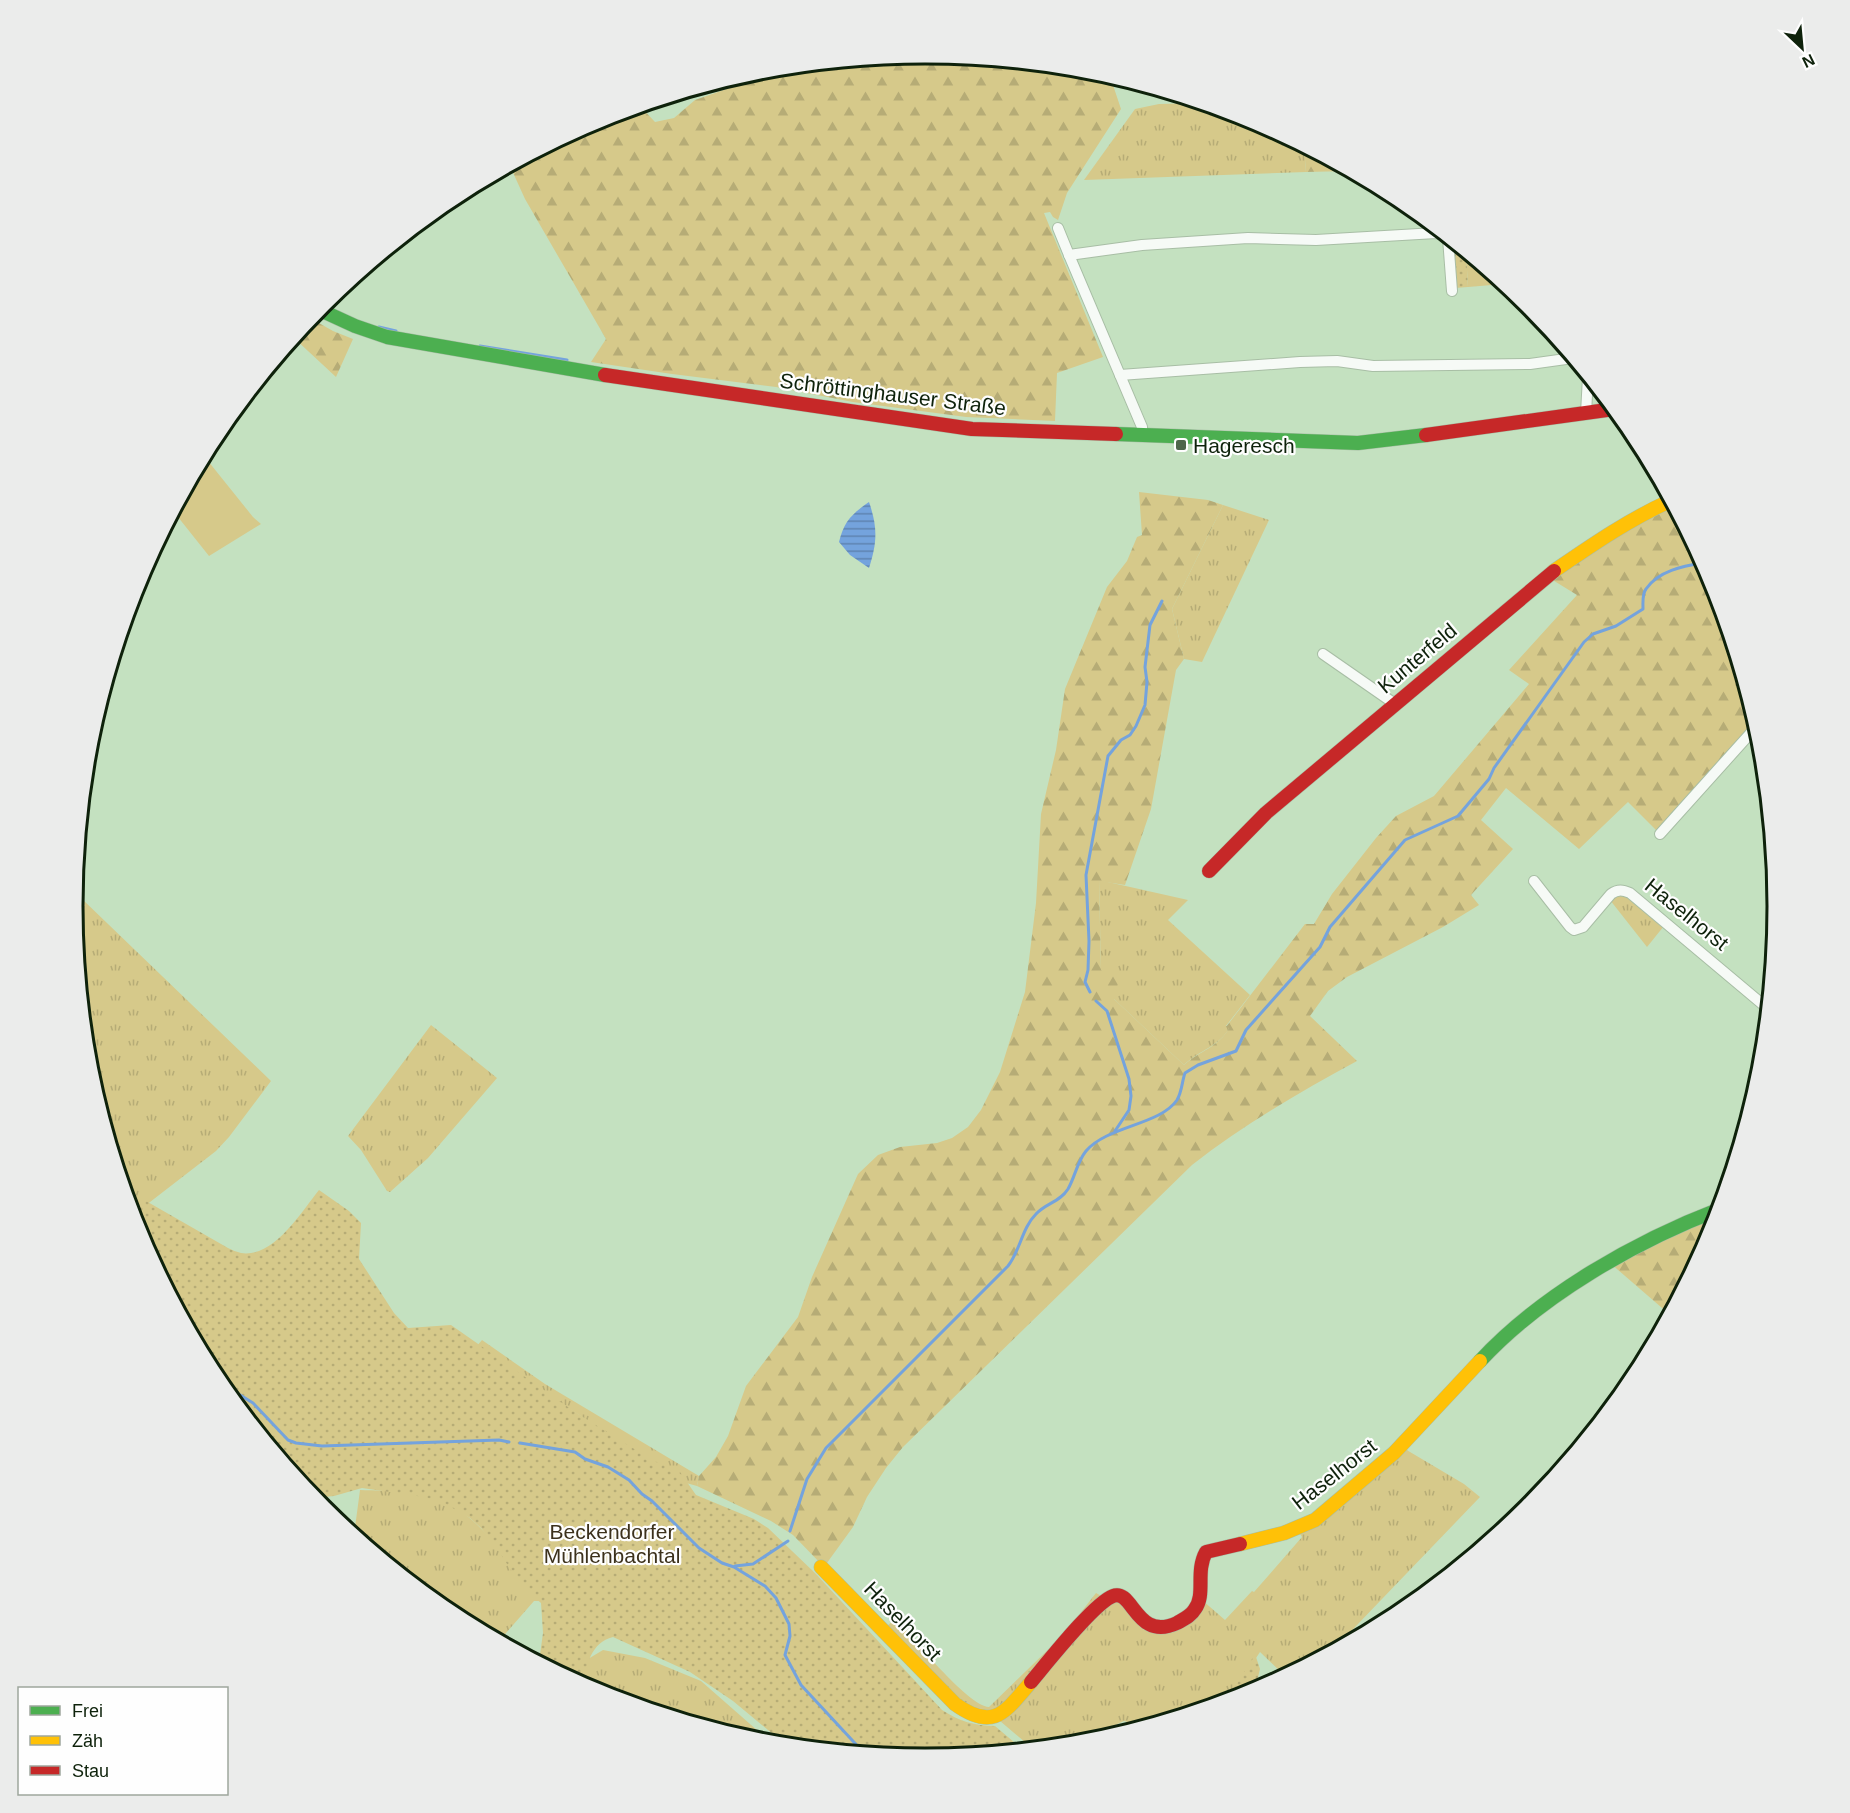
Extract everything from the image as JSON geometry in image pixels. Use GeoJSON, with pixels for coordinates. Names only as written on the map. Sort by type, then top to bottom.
{"type":"FeatureCollection","features":[{"type":"Feature","properties":{"kind":"street"},"geometry":{"type":"LineString","coordinates":[[1058,228],[1142,427],[1142,436]]}},
{"type":"Feature","properties":{"kind":"street"},"geometry":{"type":"LineString","coordinates":[[1069,255],[1142,245],[1248,238],[1316,240],[1431,233]]}},
{"type":"Feature","properties":{"kind":"street"},"geometry":{"type":"LineString","coordinates":[[1448,246],[1452,291]]}},
{"type":"Feature","properties":{"kind":"street","name":"Schröttinghauser Straße"},"geometry":{"type":"LineString","coordinates":[[328,313],[387,337],[594,373],[972,429],[1358,443],[1605,410]]}},
{"type":"Feature","properties":{"kind":"street"},"geometry":{"type":"LineString","coordinates":[[1120,375],[1300,362],[1337,361],[1373,366],[1530,364],[1565,359]]}},
{"type":"Feature","properties":{"kind":"street"},"geometry":{"type":"LineString","coordinates":[[1586,413],[1587,387]]}},
{"type":"Feature","properties":{"kind":"street","name":"Kunterfeld"},"geometry":{"type":"LineString","coordinates":[[1209,871],[1266,813],[1547,576],[1611,531],[1664,504]]}},
{"type":"Feature","properties":{"kind":"street"},"geometry":{"type":"LineString","coordinates":[[1323,654],[1395,704]]}},
{"type":"Feature","properties":{"kind":"street"},"geometry":{"type":"LineString","coordinates":[[1660,834],[1749,735]]}},
{"type":"Feature","properties":{"kind":"street","name":"Haselhorst"},"geometry":{"type":"LineString","coordinates":[[1534,881],[1574,930],[1583,927],[1617,890],[1630,893],[1761,1003]]}},
{"type":"Feature","properties":{"kind":"street","name":"Haselhorst"},"geometry":{"type":"LineString","coordinates":[[822,1567],[955,1704],[979,1718],[996,1717],[1010,1706],[1106,1599],[1121,1595],[1147,1624],[1156,1626],[1166,1627],[1187,1617],[1199,1601],[1200,1567],[1202,1557],[1206,1552],[1284,1533],[1315,1520],[1394,1453],[1502,1337],[1536,1310],[1611,1260],[1680,1224],[1709,1213]]}},
{"type":"Feature","properties":{"kind":"green space"},"geometry":{"type":"Polygon","coordinates":[[[925,64],[980,66],[1035,72],[1113,86],[1121,109],[1067,193],[1058,220],[1050,212],[1044,213],[1103,357],[1057,373],[1055,421],[966,417],[853,402],[776,387],[591,362],[606,339],[525,199],[513,172],[553,151],[646,112],[655,122],[674,118],[695,100],[730,88],[815,72],[870,66],[925,64]]]}},
{"type":"Feature","properties":{"kind":"green space"},"geometry":{"type":"Polygon","coordinates":[[[1159,104],[1178,104],[1196,109],[1297,151],[1305,155],[1306,172],[1084,180],[1135,109],[1159,104]]]}},
{"type":"Feature","properties":{"kind":"green space"},"geometry":{"type":"Polygon","coordinates":[[[1305,155],[1335,171],[1306,172],[1305,155]]]}},
{"type":"Feature","properties":{"kind":"green space"},"geometry":{"type":"Polygon","coordinates":[[[1453,250],[1467,262],[1468,287],[1455,288],[1453,250]]]}},
{"type":"Feature","properties":{"kind":"green space"},"geometry":{"type":"Polygon","coordinates":[[[1467,262],[1493,285],[1468,287],[1467,262]]]}},
{"type":"Feature","properties":{"kind":"green space"},"geometry":{"type":"Polygon","coordinates":[[[319,323],[353,339],[336,377],[299,343],[319,323]]]}},
{"type":"Feature","properties":{"kind":"green space"},"geometry":{"type":"Polygon","coordinates":[[[210,463],[261,524],[209,556],[179,518],[210,463]]]}},
{"type":"Feature","properties":{"kind":"green space"},"geometry":{"type":"Polygon","coordinates":[[[1139,492],[1208,500],[1223,505],[1172,609],[1184,659],[1176,670],[1151,809],[1125,885],[1099,881],[1101,970],[1120,976],[1114,999],[1184,1065],[1220,1040],[1229,1028],[1226,1027],[1305,924],[1314,924],[1332,894],[1376,838],[1396,816],[1434,796],[1529,684],[1509,670],[1577,595],[1551,579],[1613,534],[1666,509],[1703,584],[1722,636],[1749,732],[1658,832],[1628,802],[1579,849],[1506,788],[1481,820],[1513,849],[1471,895],[1479,905],[1443,927],[1347,977],[1328,991],[1310,1016],[1357,1061],[1272,1110],[1231,1136],[1192,1165],[903,1447],[886,1468],[867,1497],[853,1527],[824,1567],[793,1535],[771,1521],[697,1486],[699,1476],[716,1457],[728,1436],[746,1386],[798,1317],[812,1277],[858,1174],[878,1155],[900,1147],[937,1143],[952,1138],[968,1127],[981,1110],[1000,1072],[1025,992],[1036,903],[1041,814],[1056,750],[1065,689],[1107,587],[1127,561],[1137,537],[1142,535],[1139,492]]]}},
{"type":"Feature","properties":{"kind":"green space"},"geometry":{"type":"Polygon","coordinates":[[[1223,505],[1269,520],[1202,662],[1184,659],[1172,609],[1223,505]]]}},
{"type":"Feature","properties":{"kind":"green space"},"geometry":{"type":"Polygon","coordinates":[[[1099,880],[1188,900],[1168,920],[1250,995],[1226,1026],[1230,1027],[1225,1034],[1215,1044],[1184,1065],[1114,999],[1101,970],[1099,880]]]}},
{"type":"Feature","properties":{"kind":"green space"},"geometry":{"type":"Polygon","coordinates":[[[1617,895],[1628,896],[1664,926],[1647,947],[1610,900],[1617,895]]]}},
{"type":"Feature","properties":{"kind":"green space"},"geometry":{"type":"Polygon","coordinates":[[[83,900],[271,1081],[216,1151],[141,1209],[145,1224],[112,1124],[99,1071],[90,1016],[85,962],[83,900]]]}},
{"type":"Feature","properties":{"kind":"green space"},"geometry":{"type":"Polygon","coordinates":[[[431,1025],[497,1078],[428,1158],[390,1192],[387,1191],[361,1150],[348,1136],[431,1025]]]}},
{"type":"Feature","properties":{"kind":"green space","name":"Beckendorfer Mühlenbachtal"},"geometry":{"type":"Polygon","coordinates":[[[319,1190],[349,1211],[361,1223],[359,1259],[394,1313],[408,1328],[451,1325],[578,1414],[652,1460],[680,1472],[696,1495],[754,1519],[768,1528],[816,1574],[942,1710],[967,1722],[995,1726],[1015,1743],[980,1747],[870,1747],[773,1734],[733,1701],[690,1672],[613,1637],[599,1644],[595,1649],[585,1676],[540,1655],[543,1633],[541,1603],[522,1587],[496,1547],[470,1518],[444,1503],[424,1497],[362,1488],[325,1497],[292,1462],[225,1374],[196,1327],[170,1279],[139,1206],[146,1201],[241,1253],[253,1253],[265,1248],[286,1232],[319,1190]]]}},
{"type":"Feature","properties":{"kind":"green space"},"geometry":{"type":"Polygon","coordinates":[[[1707,1219],[1664,1310],[1610,1263],[1707,1219]]]}},
{"type":"Feature","properties":{"kind":"green space"},"geometry":{"type":"Polygon","coordinates":[[[482,1340],[545,1384],[699,1476],[697,1486],[679,1481],[476,1347],[482,1340]]]}},
{"type":"Feature","properties":{"kind":"green space"},"geometry":{"type":"Polygon","coordinates":[[[1405,1449],[1464,1484],[1480,1497],[1347,1635],[1297,1662],[1279,1670],[1260,1652],[1236,1688],[1196,1704],[1143,1720],[1130,1723],[1124,1721],[1111,1727],[1089,1732],[1025,1742],[1000,1721],[1114,1598],[1155,1630],[1202,1600],[1225,1620],[1252,1591],[1254,1592],[1302,1537],[1298,1531],[1405,1449]]]}},
{"type":"Feature","properties":{"kind":"green space"},"geometry":{"type":"Polygon","coordinates":[[[360,1490],[420,1495],[443,1502],[466,1515],[489,1537],[540,1601],[534,1601],[504,1636],[412,1575],[355,1526],[360,1490]]]}},
{"type":"Feature","properties":{"kind":"green space"},"geometry":{"type":"Polygon","coordinates":[[[1096,1593],[1103,1597],[1003,1709],[975,1713],[885,1628],[896,1618],[954,1683],[980,1704],[989,1707],[1064,1634],[1096,1593]]]}},
{"type":"Feature","properties":{"kind":"green space"},"geometry":{"type":"Polygon","coordinates":[[[603,1650],[645,1658],[701,1681],[759,1731],[707,1720],[654,1704],[603,1684],[581,1674],[583,1662],[603,1650]]]}},
{"type":"Feature","properties":{"kind":"green space"},"geometry":{"type":"Polygon","coordinates":[[[1255,1654],[1260,1669],[1257,1679],[1234,1689],[1255,1654]]]}},
{"type":"Feature","properties":{"kind":"water"},"geometry":{"type":"Polygon","coordinates":[[[869,502],[875,535],[874,551],[869,568],[850,555],[839,542],[843,529],[850,519],[869,502]]]}},
{"type":"Feature","properties":{"kind":"waterway"},"geometry":{"type":"LineString","coordinates":[[379,327],[396,331]]}},
{"type":"Feature","properties":{"kind":"waterway"},"geometry":{"type":"LineString","coordinates":[[480,346],[567,360]]}},
{"type":"Feature","properties":{"kind":"waterway"},"geometry":{"type":"LineString","coordinates":[[790,1531],[807,1479],[826,1448],[1008,1266],[1031,1220],[1040,1210],[1065,1193],[1086,1151],[1107,1136],[1159,1115],[1179,1097],[1185,1073],[1198,1065],[1236,1051],[1246,1030],[1320,947],[1330,927],[1405,840],[1458,816],[1489,779],[1494,768],[1584,642],[1593,634],[1616,626],[1643,609],[1645,591],[1657,578],[1679,568],[1694,565]]}},
{"type":"Feature","properties":{"kind":"waterway"},"geometry":{"type":"LineString","coordinates":[[1090,992],[1085,982],[1088,970],[1089,941],[1086,875],[1108,756],[1121,740],[1130,735],[1145,705],[1147,682],[1145,667],[1150,625],[1162,601]]}},
{"type":"Feature","properties":{"kind":"waterway"},"geometry":{"type":"LineString","coordinates":[[1096,1001],[1107,1011],[1129,1079],[1131,1096],[1129,1110],[1115,1131]]}},
{"type":"Feature","properties":{"kind":"waterway"},"geometry":{"type":"LineString","coordinates":[[240,1395],[253,1403],[288,1440],[296,1443],[322,1446],[499,1440],[509,1442]]}},
{"type":"Feature","properties":{"kind":"waterway"},"geometry":{"type":"LineString","coordinates":[[520,1443],[575,1452],[585,1459],[608,1467],[629,1480],[699,1548],[765,1586],[776,1598],[789,1624],[790,1636],[785,1655],[801,1685],[857,1746]]}},
{"type":"Feature","properties":{"kind":"waterway"},"geometry":{"type":"LineString","coordinates":[[735,1566],[753,1564],[788,1541]]}},
{"type":"Feature","properties":{"kind":"traffic: fast"},"geometry":{"type":"LineString","coordinates":[[328,313],[387,337],[605,375]]}},
{"type":"Feature","properties":{"kind":"traffic: fast"},"geometry":{"type":"LineString","coordinates":[[1116,434],[1358,443],[1426,435]]}},
{"type":"Feature","properties":{"kind":"traffic: fast"},"geometry":{"type":"LineString","coordinates":[[1480,1361],[1531,1314],[1591,1272],[1656,1237],[1709,1214]]}},
{"type":"Feature","properties":{"kind":"traffic: slow"},"geometry":{"type":"LineString","coordinates":[[1554,571],[1596,542],[1664,504]]}},
{"type":"Feature","properties":{"kind":"traffic: slow"},"geometry":{"type":"LineString","coordinates":[[1240,1544],[1284,1533],[1315,1520],[1394,1453],[1480,1361]]}},
{"type":"Feature","properties":{"kind":"traffic: slow"},"geometry":{"type":"LineString","coordinates":[[821,1567],[955,1704],[968,1712],[980,1717],[998,1715],[1006,1710],[1031,1682]]}},
{"type":"Feature","properties":{"kind":"traffic: jam"},"geometry":{"type":"LineString","coordinates":[[605,375],[972,429],[1116,434]]}},
{"type":"Feature","properties":{"kind":"traffic: jam"},"geometry":{"type":"LineString","coordinates":[[1426,435],[1605,410]]}},
{"type":"Feature","properties":{"kind":"traffic: jam"},"geometry":{"type":"LineString","coordinates":[[1209,871],[1266,813],[1554,571]]}},
{"type":"Feature","properties":{"kind":"traffic: jam"},"geometry":{"type":"LineString","coordinates":[[1031,1682],[1083,1621],[1113,1596],[1120,1596],[1126,1600],[1144,1621],[1153,1626],[1163,1627],[1187,1617],[1200,1597],[1201,1567],[1206,1552],[1240,1544]]}},
{"type":"Feature","properties":{"kind":"place","name":"Hageresch"},"geometry":{"type":"Point","coordinates":[1181,445]}}]}
